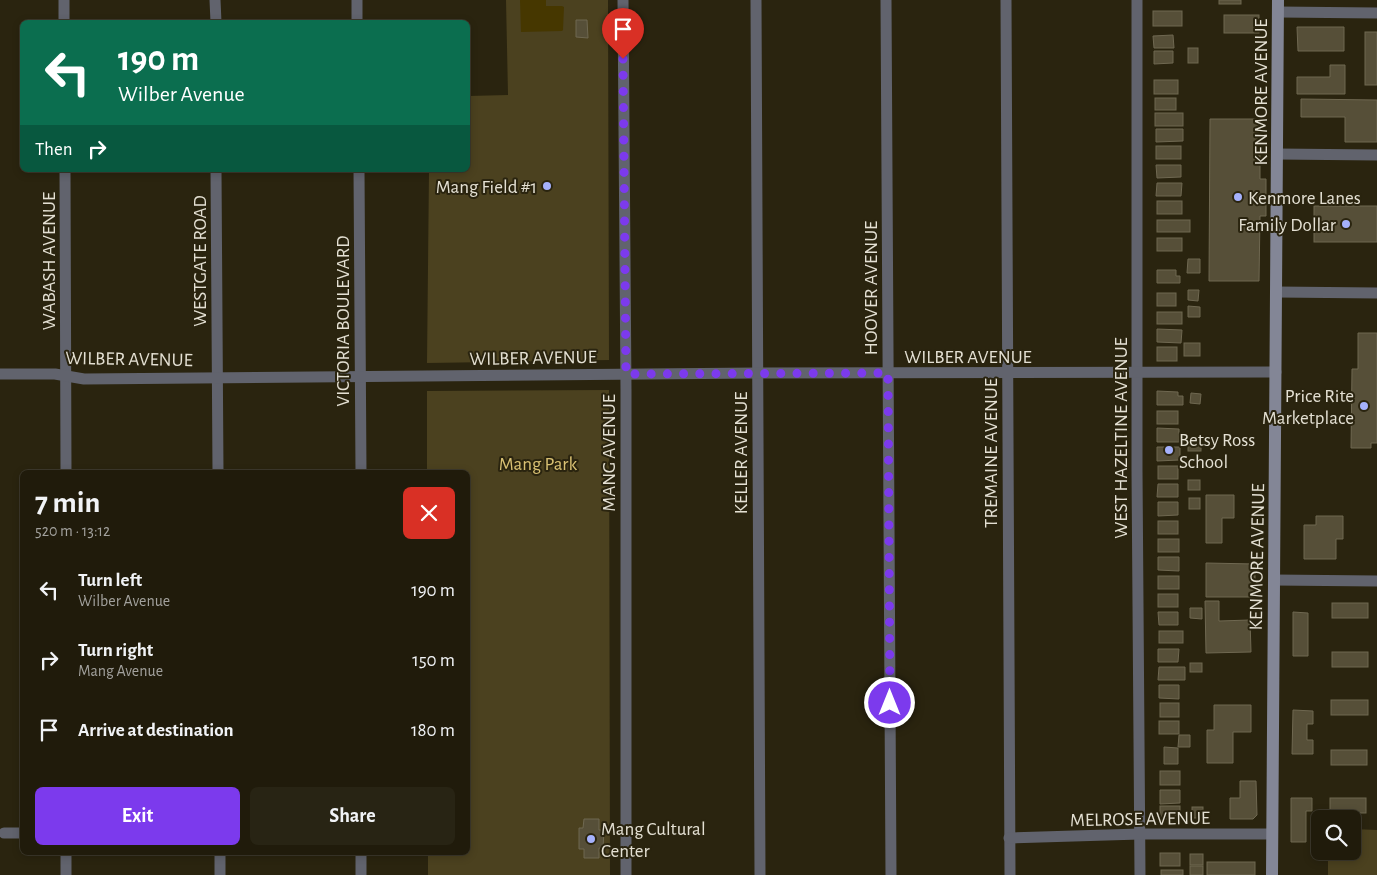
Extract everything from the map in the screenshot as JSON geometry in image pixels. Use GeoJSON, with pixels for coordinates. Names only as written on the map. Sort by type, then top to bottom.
{"type":"FeatureCollection","features":[{"type":"Feature","properties":{"kind":"street"},"geometry":{"type":"LineString","coordinates":[[64,0],[64,20]]}},
{"type":"Feature","properties":{"kind":"street"},"geometry":{"type":"LineString","coordinates":[[216,0],[216,20]]}},
{"type":"Feature","properties":{"kind":"street"},"geometry":{"type":"LineString","coordinates":[[357,0],[357,20]]}},
{"type":"Feature","properties":{"kind":"street","name":"MANG AVENUE"},"geometry":{"type":"LineString","coordinates":[[623,0],[626,374],[626,875]]}},
{"type":"Feature","properties":{"kind":"street","name":"KELLER AVENUE"},"geometry":{"type":"LineString","coordinates":[[756,0],[760,875]]}},
{"type":"Feature","properties":{"kind":"street","name":"HOOVER AVENUE"},"geometry":{"type":"LineString","coordinates":[[886,0],[891,875]]}},
{"type":"Feature","properties":{"kind":"street","name":"TREMAINE AVENUE"},"geometry":{"type":"LineString","coordinates":[[1006,0],[1010,875]]}},
{"type":"Feature","properties":{"kind":"street","name":"WEST HAZELTINE AVENUE"},"geometry":{"type":"LineString","coordinates":[[1137,0],[1140,875]]}},
{"type":"Feature","properties":{"kind":"street"},"geometry":{"type":"LineString","coordinates":[[1279,6],[1377,13]]}},
{"type":"Feature","properties":{"kind":"street","name":"KENMORE AVENUE"},"geometry":{"type":"LineString","coordinates":[[1272,875],[1279,6]]}},
{"type":"Feature","properties":{"kind":"street"},"geometry":{"type":"LineString","coordinates":[[1278,154],[1377,155]]}},
{"type":"Feature","properties":{"kind":"street","name":"WABASH AVENUE"},"geometry":{"type":"LineString","coordinates":[[65,172],[66,470]]}},
{"type":"Feature","properties":{"kind":"street","name":"WESTGATE ROAD"},"geometry":{"type":"LineString","coordinates":[[216,172],[218,470]]}},
{"type":"Feature","properties":{"kind":"street","name":"VICTORIA BOULEVARD"},"geometry":{"type":"LineString","coordinates":[[359,172],[361,470]]}},
{"type":"Feature","properties":{"kind":"street"},"geometry":{"type":"LineString","coordinates":[[1277,292],[1377,293]]}},
{"type":"Feature","properties":{"kind":"street","name":"WILBER AVENUE"},"geometry":{"type":"LineString","coordinates":[[0,374],[55,374],[84,379],[757,373],[1276,372]]}},
{"type":"Feature","properties":{"kind":"street"},"geometry":{"type":"LineString","coordinates":[[1274,580],[1377,581]]}},
{"type":"Feature","properties":{"kind":"street"},"geometry":{"type":"LineString","coordinates":[[4,833],[20,833]]}},
{"type":"Feature","properties":{"kind":"street","name":"MELROSE AVENUE"},"geometry":{"type":"LineString","coordinates":[[1009,838],[1140,834],[1272,834]]}},
{"type":"Feature","properties":{"kind":"street"},"geometry":{"type":"LineString","coordinates":[[66,855],[66,875]]}},
{"type":"Feature","properties":{"kind":"street"},"geometry":{"type":"LineString","coordinates":[[220,855],[220,875]]}},
{"type":"Feature","properties":{"kind":"street"},"geometry":{"type":"LineString","coordinates":[[361,855],[361,875]]}},
{"type":"Feature","properties":{"kind":"green space"},"geometry":{"type":"Polygon","coordinates":[[[506,0],[608,0],[609,360],[427,363],[429,172],[470,172],[470,96],[508,95],[506,0]]]}},
{"type":"Feature","properties":{"kind":"green space","name":"Mang Park"},"geometry":{"type":"Polygon","coordinates":[[[609,390],[610,875],[428,875],[428,855],[470,855],[470,470],[427,470],[427,391],[609,390]]]}},
{"type":"Feature","properties":{"kind":"green space"},"geometry":{"type":"Polygon","coordinates":[[[1361,829],[1377,830],[1377,875],[1328,875],[1328,860],[1361,860],[1361,829]]]}},
{"type":"Feature","properties":{"kind":"shaded area"},"geometry":{"type":"Polygon","coordinates":[[[520,0],[546,0],[546,6],[564,7],[563,30],[521,32],[520,0]]]}},
{"type":"Feature","properties":{"kind":"building"},"geometry":{"type":"Polygon","coordinates":[[[1219,0],[1241,0],[1241,4],[1219,4],[1219,0]]]}},
{"type":"Feature","properties":{"kind":"building"},"geometry":{"type":"Polygon","coordinates":[[[1153,11],[1182,11],[1182,26],[1153,26],[1153,11]]]}},
{"type":"Feature","properties":{"kind":"building"},"geometry":{"type":"Polygon","coordinates":[[[1224,15],[1259,15],[1259,33],[1224,33],[1224,15]]]}},
{"type":"Feature","properties":{"kind":"building"},"geometry":{"type":"Polygon","coordinates":[[[576,20],[587,20],[588,38],[576,37],[576,20]]]}},
{"type":"Feature","properties":{"kind":"building"},"geometry":{"type":"Polygon","coordinates":[[[1297,27],[1344,27],[1344,51],[1298,51],[1297,27]]]}},
{"type":"Feature","properties":{"kind":"building"},"geometry":{"type":"Polygon","coordinates":[[[1365,32],[1377,32],[1377,85],[1365,85],[1365,32]]]}},
{"type":"Feature","properties":{"kind":"building"},"geometry":{"type":"Polygon","coordinates":[[[1173,35],[1174,48],[1154,48],[1153,36],[1173,35]]]}},
{"type":"Feature","properties":{"kind":"building"},"geometry":{"type":"Polygon","coordinates":[[[1188,48],[1198,48],[1198,63],[1188,63],[1188,48]]]}},
{"type":"Feature","properties":{"kind":"building"},"geometry":{"type":"Polygon","coordinates":[[[1154,51],[1173,51],[1173,63],[1154,64],[1154,51]]]}},
{"type":"Feature","properties":{"kind":"building"},"geometry":{"type":"Polygon","coordinates":[[[1330,65],[1345,65],[1345,94],[1297,94],[1297,77],[1330,77],[1330,65]]]}},
{"type":"Feature","properties":{"kind":"building"},"geometry":{"type":"Polygon","coordinates":[[[1154,80],[1178,80],[1178,94],[1154,94],[1154,80]]]}},
{"type":"Feature","properties":{"kind":"building"},"geometry":{"type":"Polygon","coordinates":[[[1155,98],[1176,98],[1176,110],[1155,110],[1155,98]]]}},
{"type":"Feature","properties":{"kind":"building"},"geometry":{"type":"Polygon","coordinates":[[[1301,99],[1377,100],[1377,142],[1345,142],[1345,117],[1301,117],[1301,99]]]}},
{"type":"Feature","properties":{"kind":"building"},"geometry":{"type":"Polygon","coordinates":[[[1155,113],[1183,113],[1183,126],[1155,126],[1155,113]]]}},
{"type":"Feature","properties":{"kind":"building","name":"Kenmore Lanes"},"geometry":{"type":"Polygon","coordinates":[[[1210,119],[1260,119],[1260,179],[1266,179],[1266,216],[1260,216],[1259,281],[1209,281],[1210,119]]]}},
{"type":"Feature","properties":{"kind":"building"},"geometry":{"type":"Polygon","coordinates":[[[1156,129],[1183,129],[1183,141],[1156,142],[1156,129]]]}},
{"type":"Feature","properties":{"kind":"building"},"geometry":{"type":"Polygon","coordinates":[[[1156,146],[1181,146],[1181,159],[1156,159],[1156,146]]]}},
{"type":"Feature","properties":{"kind":"building"},"geometry":{"type":"Polygon","coordinates":[[[1156,165],[1181,165],[1181,177],[1157,178],[1156,165]]]}},
{"type":"Feature","properties":{"kind":"building"},"geometry":{"type":"Polygon","coordinates":[[[1157,183],[1182,183],[1181,196],[1156,196],[1157,183]]]}},
{"type":"Feature","properties":{"kind":"building"},"geometry":{"type":"Polygon","coordinates":[[[1157,201],[1182,201],[1182,214],[1157,214],[1157,201]]]}},
{"type":"Feature","properties":{"kind":"building","name":"Family Dollar"},"geometry":{"type":"Polygon","coordinates":[[[1314,206],[1377,206],[1377,242],[1314,242],[1314,206]]]}},
{"type":"Feature","properties":{"kind":"building"},"geometry":{"type":"Polygon","coordinates":[[[1157,220],[1190,220],[1190,232],[1157,232],[1157,220]]]}},
{"type":"Feature","properties":{"kind":"building"},"geometry":{"type":"Polygon","coordinates":[[[1157,238],[1182,238],[1182,251],[1157,251],[1157,238]]]}},
{"type":"Feature","properties":{"kind":"building"},"geometry":{"type":"Polygon","coordinates":[[[1188,259],[1200,259],[1200,273],[1187,273],[1188,259]]]}},
{"type":"Feature","properties":{"kind":"building"},"geometry":{"type":"Polygon","coordinates":[[[1157,270],[1176,270],[1176,276],[1180,276],[1180,283],[1157,283],[1157,270]]]}},
{"type":"Feature","properties":{"kind":"building"},"geometry":{"type":"Polygon","coordinates":[[[1188,290],[1199,290],[1198,301],[1188,300],[1188,290]]]}},
{"type":"Feature","properties":{"kind":"building"},"geometry":{"type":"Polygon","coordinates":[[[1157,293],[1176,293],[1176,306],[1157,306],[1157,293]]]}},
{"type":"Feature","properties":{"kind":"building"},"geometry":{"type":"Polygon","coordinates":[[[1188,306],[1200,307],[1200,317],[1188,317],[1188,306]]]}},
{"type":"Feature","properties":{"kind":"building"},"geometry":{"type":"Polygon","coordinates":[[[1157,312],[1182,312],[1182,324],[1157,324],[1157,312]]]}},
{"type":"Feature","properties":{"kind":"building"},"geometry":{"type":"Polygon","coordinates":[[[1157,329],[1182,330],[1181,343],[1157,342],[1157,329]]]}},
{"type":"Feature","properties":{"kind":"building","name":"Price Rite Marketplace"},"geometry":{"type":"Polygon","coordinates":[[[1358,333],[1377,333],[1377,443],[1371,443],[1371,448],[1351,448],[1352,369],[1358,369],[1358,333]]]}},
{"type":"Feature","properties":{"kind":"building"},"geometry":{"type":"Polygon","coordinates":[[[1184,343],[1200,343],[1200,356],[1184,356],[1184,343]]]}},
{"type":"Feature","properties":{"kind":"building"},"geometry":{"type":"Polygon","coordinates":[[[1157,347],[1177,347],[1177,361],[1157,361],[1157,347]]]}},
{"type":"Feature","properties":{"kind":"building"},"geometry":{"type":"Polygon","coordinates":[[[1157,391],[1178,392],[1178,396],[1183,396],[1183,405],[1157,405],[1157,391]]]}},
{"type":"Feature","properties":{"kind":"building"},"geometry":{"type":"Polygon","coordinates":[[[1191,393],[1201,394],[1200,404],[1190,403],[1191,393]]]}},
{"type":"Feature","properties":{"kind":"building"},"geometry":{"type":"Polygon","coordinates":[[[1157,411],[1178,411],[1178,424],[1157,424],[1157,411]]]}},
{"type":"Feature","properties":{"kind":"building"},"geometry":{"type":"Polygon","coordinates":[[[1157,428],[1179,429],[1179,442],[1157,442],[1157,428]]]}},
{"type":"Feature","properties":{"kind":"building"},"geometry":{"type":"Polygon","coordinates":[[[1188,443],[1201,443],[1201,451],[1188,451],[1188,443]]]}},
{"type":"Feature","properties":{"kind":"building"},"geometry":{"type":"Polygon","coordinates":[[[1157,447],[1180,447],[1180,460],[1157,461],[1157,447]]]}},
{"type":"Feature","properties":{"kind":"building"},"geometry":{"type":"Polygon","coordinates":[[[1158,466],[1178,466],[1178,479],[1158,479],[1158,466]]]}},
{"type":"Feature","properties":{"kind":"building"},"geometry":{"type":"Polygon","coordinates":[[[1188,480],[1200,480],[1200,490],[1188,490],[1188,480]]]}},
{"type":"Feature","properties":{"kind":"building"},"geometry":{"type":"Polygon","coordinates":[[[1158,484],[1178,484],[1178,497],[1157,497],[1158,484]]]}},
{"type":"Feature","properties":{"kind":"building"},"geometry":{"type":"Polygon","coordinates":[[[1206,495],[1234,495],[1234,518],[1222,518],[1222,543],[1206,543],[1206,495]]]}},
{"type":"Feature","properties":{"kind":"building"},"geometry":{"type":"Polygon","coordinates":[[[1189,498],[1200,498],[1200,509],[1189,509],[1189,498]]]}},
{"type":"Feature","properties":{"kind":"building"},"geometry":{"type":"Polygon","coordinates":[[[1158,502],[1178,502],[1178,515],[1158,516],[1158,502]]]}},
{"type":"Feature","properties":{"kind":"building"},"geometry":{"type":"Polygon","coordinates":[[[1316,516],[1343,516],[1343,539],[1336,539],[1336,559],[1304,559],[1304,525],[1316,525],[1316,516]]]}},
{"type":"Feature","properties":{"kind":"building"},"geometry":{"type":"Polygon","coordinates":[[[1158,521],[1178,521],[1178,534],[1158,534],[1158,521]]]}},
{"type":"Feature","properties":{"kind":"building"},"geometry":{"type":"Polygon","coordinates":[[[1158,539],[1179,539],[1179,552],[1158,552],[1158,539]]]}},
{"type":"Feature","properties":{"kind":"building"},"geometry":{"type":"Polygon","coordinates":[[[1158,557],[1179,557],[1179,571],[1158,570],[1158,557]]]}},
{"type":"Feature","properties":{"kind":"building"},"geometry":{"type":"Polygon","coordinates":[[[1206,563],[1255,564],[1255,597],[1206,597],[1206,563]]]}},
{"type":"Feature","properties":{"kind":"building"},"geometry":{"type":"Polygon","coordinates":[[[1158,576],[1179,576],[1179,589],[1158,589],[1158,576]]]}},
{"type":"Feature","properties":{"kind":"building"},"geometry":{"type":"Polygon","coordinates":[[[1158,594],[1178,594],[1178,607],[1158,607],[1158,594]]]}},
{"type":"Feature","properties":{"kind":"building"},"geometry":{"type":"Polygon","coordinates":[[[1205,601],[1219,601],[1219,621],[1250,620],[1251,652],[1206,653],[1205,601]]]}},
{"type":"Feature","properties":{"kind":"building"},"geometry":{"type":"Polygon","coordinates":[[[1332,603],[1368,603],[1368,618],[1332,618],[1332,603]]]}},
{"type":"Feature","properties":{"kind":"building"},"geometry":{"type":"Polygon","coordinates":[[[1190,608],[1202,608],[1202,619],[1190,618],[1190,608]]]}},
{"type":"Feature","properties":{"kind":"building"},"geometry":{"type":"Polygon","coordinates":[[[1158,612],[1178,612],[1178,625],[1159,625],[1158,612]]]}},
{"type":"Feature","properties":{"kind":"building"},"geometry":{"type":"Polygon","coordinates":[[[1293,612],[1308,613],[1308,656],[1293,656],[1293,612]]]}},
{"type":"Feature","properties":{"kind":"building"},"geometry":{"type":"Polygon","coordinates":[[[1159,631],[1183,631],[1183,643],[1159,643],[1159,631]]]}},
{"type":"Feature","properties":{"kind":"building"},"geometry":{"type":"Polygon","coordinates":[[[1158,649],[1179,649],[1178,662],[1158,662],[1158,649]]]}},
{"type":"Feature","properties":{"kind":"building"},"geometry":{"type":"Polygon","coordinates":[[[1332,652],[1368,652],[1368,667],[1332,667],[1332,652]]]}},
{"type":"Feature","properties":{"kind":"building"},"geometry":{"type":"Polygon","coordinates":[[[1190,663],[1202,663],[1202,672],[1190,672],[1190,663]]]}},
{"type":"Feature","properties":{"kind":"building"},"geometry":{"type":"Polygon","coordinates":[[[1159,667],[1185,667],[1185,680],[1158,680],[1159,667]]]}},
{"type":"Feature","properties":{"kind":"building"},"geometry":{"type":"Polygon","coordinates":[[[1159,685],[1179,685],[1179,699],[1159,698],[1159,685]]]}},
{"type":"Feature","properties":{"kind":"building"},"geometry":{"type":"Polygon","coordinates":[[[1331,700],[1368,700],[1368,715],[1331,715],[1331,700]]]}},
{"type":"Feature","properties":{"kind":"building"},"geometry":{"type":"Polygon","coordinates":[[[1160,703],[1179,703],[1179,717],[1160,717],[1160,703]]]}},
{"type":"Feature","properties":{"kind":"building"},"geometry":{"type":"Polygon","coordinates":[[[1214,705],[1251,705],[1251,732],[1233,732],[1233,763],[1207,763],[1207,730],[1214,730],[1214,705]]]}},
{"type":"Feature","properties":{"kind":"building"},"geometry":{"type":"Polygon","coordinates":[[[1293,710],[1313,711],[1313,724],[1307,724],[1307,740],[1313,740],[1313,754],[1292,754],[1293,710]]]}},
{"type":"Feature","properties":{"kind":"building"},"geometry":{"type":"Polygon","coordinates":[[[1159,721],[1179,721],[1179,734],[1159,734],[1159,721]]]}},
{"type":"Feature","properties":{"kind":"building"},"geometry":{"type":"Polygon","coordinates":[[[1179,735],[1190,735],[1190,747],[1178,747],[1179,735]]]}},
{"type":"Feature","properties":{"kind":"building"},"geometry":{"type":"Polygon","coordinates":[[[1164,747],[1178,748],[1178,764],[1164,764],[1164,747]]]}},
{"type":"Feature","properties":{"kind":"building"},"geometry":{"type":"Polygon","coordinates":[[[1331,750],[1367,750],[1367,765],[1331,765],[1331,750]]]}},
{"type":"Feature","properties":{"kind":"building"},"geometry":{"type":"Polygon","coordinates":[[[1160,771],[1180,771],[1180,785],[1160,785],[1160,771]]]}},
{"type":"Feature","properties":{"kind":"building"},"geometry":{"type":"Polygon","coordinates":[[[1240,781],[1256,781],[1257,815],[1253,819],[1230,819],[1230,798],[1240,798],[1240,781]]]}},
{"type":"Feature","properties":{"kind":"building"},"geometry":{"type":"Polygon","coordinates":[[[1160,790],[1180,790],[1180,803],[1160,804],[1160,790]]]}},
{"type":"Feature","properties":{"kind":"building"},"geometry":{"type":"Polygon","coordinates":[[[1291,798],[1312,798],[1312,810],[1306,811],[1306,842],[1291,842],[1291,798]]]}},
{"type":"Feature","properties":{"kind":"building"},"geometry":{"type":"Polygon","coordinates":[[[1330,798],[1366,798],[1366,813],[1361,813],[1361,810],[1330,810],[1330,798]]]}},
{"type":"Feature","properties":{"kind":"building"},"geometry":{"type":"Polygon","coordinates":[[[1160,806],[1180,806],[1180,819],[1160,819],[1160,806]]]}},
{"type":"Feature","properties":{"kind":"building"},"geometry":{"type":"Polygon","coordinates":[[[1192,807],[1203,807],[1203,818],[1192,818],[1192,807]]]}},
{"type":"Feature","properties":{"kind":"building","name":"Mang Cultural Center"},"geometry":{"type":"Polygon","coordinates":[[[584,819],[599,819],[599,830],[604,830],[603,848],[599,848],[599,858],[584,858],[584,849],[579,849],[579,828],[583,828],[584,819]]]}},
{"type":"Feature","properties":{"kind":"building"},"geometry":{"type":"Polygon","coordinates":[[[1160,853],[1180,853],[1180,866],[1160,866],[1160,853]]]}},
{"type":"Feature","properties":{"kind":"building"},"geometry":{"type":"Polygon","coordinates":[[[1190,854],[1203,854],[1203,865],[1190,865],[1190,854]]]}},
{"type":"Feature","properties":{"kind":"building"},"geometry":{"type":"Polygon","coordinates":[[[1207,862],[1255,862],[1255,875],[1207,875],[1207,862]]]}},
{"type":"Feature","properties":{"kind":"building"},"geometry":{"type":"Polygon","coordinates":[[[1190,866],[1203,866],[1203,875],[1190,875],[1190,866]]]}},
{"type":"Feature","properties":{"kind":"building"},"geometry":{"type":"Polygon","coordinates":[[[1161,870],[1183,870],[1183,875],[1161,875],[1161,870]]]}},
{"type":"Feature","properties":{"kind":"place","name":"Mang Field #1"},"geometry":{"type":"Point","coordinates":[547,186]}},
{"type":"Feature","properties":{"kind":"place","name":"Kenmore Lanes"},"geometry":{"type":"Point","coordinates":[1238,197]}},
{"type":"Feature","properties":{"kind":"place","name":"Family Dollar"},"geometry":{"type":"Point","coordinates":[1346,224]}},
{"type":"Feature","properties":{"kind":"place","name":"Price Rite Marketplace"},"geometry":{"type":"Point","coordinates":[1364,406]}},
{"type":"Feature","properties":{"kind":"place","name":"Betsy Ross School"},"geometry":{"type":"Point","coordinates":[1169,450]}},
{"type":"Feature","properties":{"kind":"place","name":"Mang Cultural Center"},"geometry":{"type":"Point","coordinates":[591,839]}},
{"type":"Feature","properties":{"kind":"route"},"geometry":{"type":"LineString","coordinates":[[623,59],[626,374],[888,373],[890,703]]}}]}
